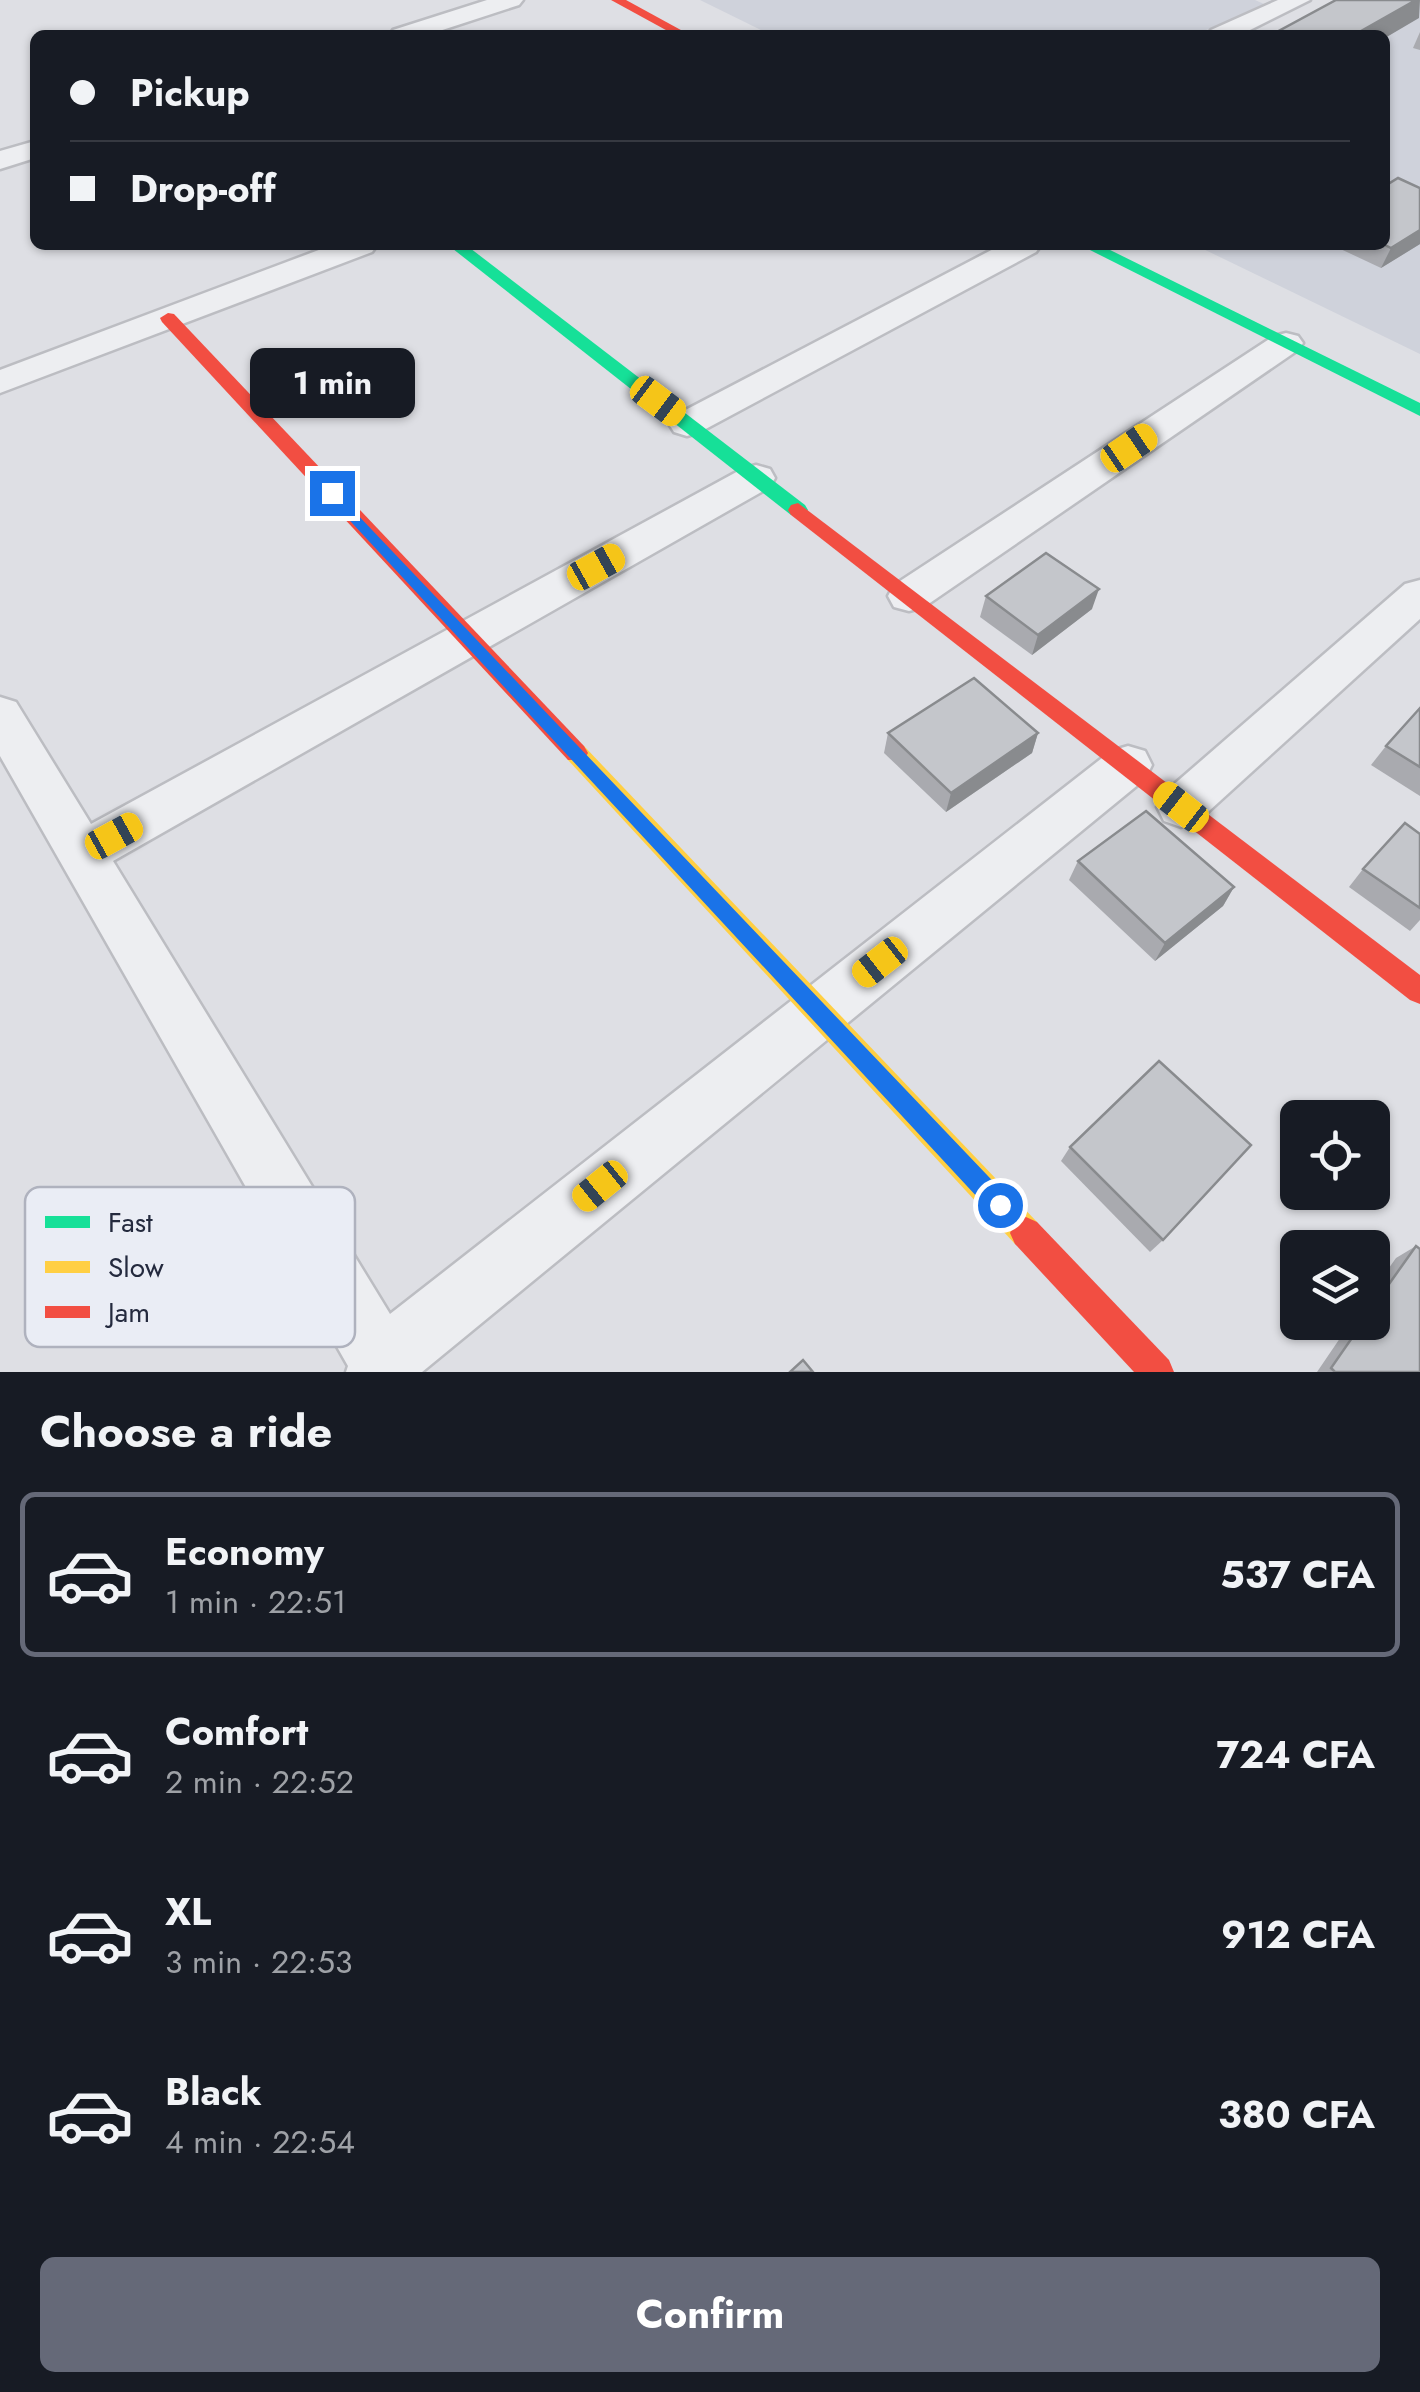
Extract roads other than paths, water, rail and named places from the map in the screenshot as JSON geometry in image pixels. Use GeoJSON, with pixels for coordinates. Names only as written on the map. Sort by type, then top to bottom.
{"type":"FeatureCollection","features":[{"type":"Feature","properties":{"kind":"street"},"geometry":{"type":"LineString","coordinates":[[418,30],[512,0]]}},
{"type":"Feature","properties":{"kind":"street"},"geometry":{"type":"LineString","coordinates":[[617,0],[674,30]]}},
{"type":"Feature","properties":{"kind":"street"},"geometry":{"type":"LineString","coordinates":[[1231,30],[1298,0]]}},
{"type":"Feature","properties":{"kind":"street"},"geometry":{"type":"LineString","coordinates":[[0,160],[30,151]]}},
{"type":"Feature","properties":{"kind":"street"},"geometry":{"type":"LineString","coordinates":[[0,382],[348,250]]}},
{"type":"Feature","properties":{"kind":"street"},"geometry":{"type":"LineString","coordinates":[[462,250],[1420,992]]}},
{"type":"Feature","properties":{"kind":"street"},"geometry":{"type":"LineString","coordinates":[[687,424],[1016,250]]}},
{"type":"Feature","properties":{"kind":"street"},"geometry":{"type":"LineString","coordinates":[[1098,250],[1420,410]]}},
{"type":"Feature","properties":{"kind":"street"},"geometry":{"type":"LineString","coordinates":[[168,318],[1157,1372]]}},
{"type":"Feature","properties":{"kind":"street"},"geometry":{"type":"LineString","coordinates":[[909,596],[1286,343]]}},
{"type":"Feature","properties":{"kind":"street"},"geometry":{"type":"LineString","coordinates":[[81,854],[756,478]]}},
{"type":"Feature","properties":{"kind":"street"},"geometry":{"type":"LineString","coordinates":[[1181,807],[1420,595]]}},
{"type":"Feature","properties":{"kind":"street"},"geometry":{"type":"LineString","coordinates":[[0,715],[275,1187]]}},
{"type":"Feature","properties":{"kind":"street"},"geometry":{"type":"LineString","coordinates":[[355,1324],[380,1367],[818,1010],[1128,765]]}}]}
